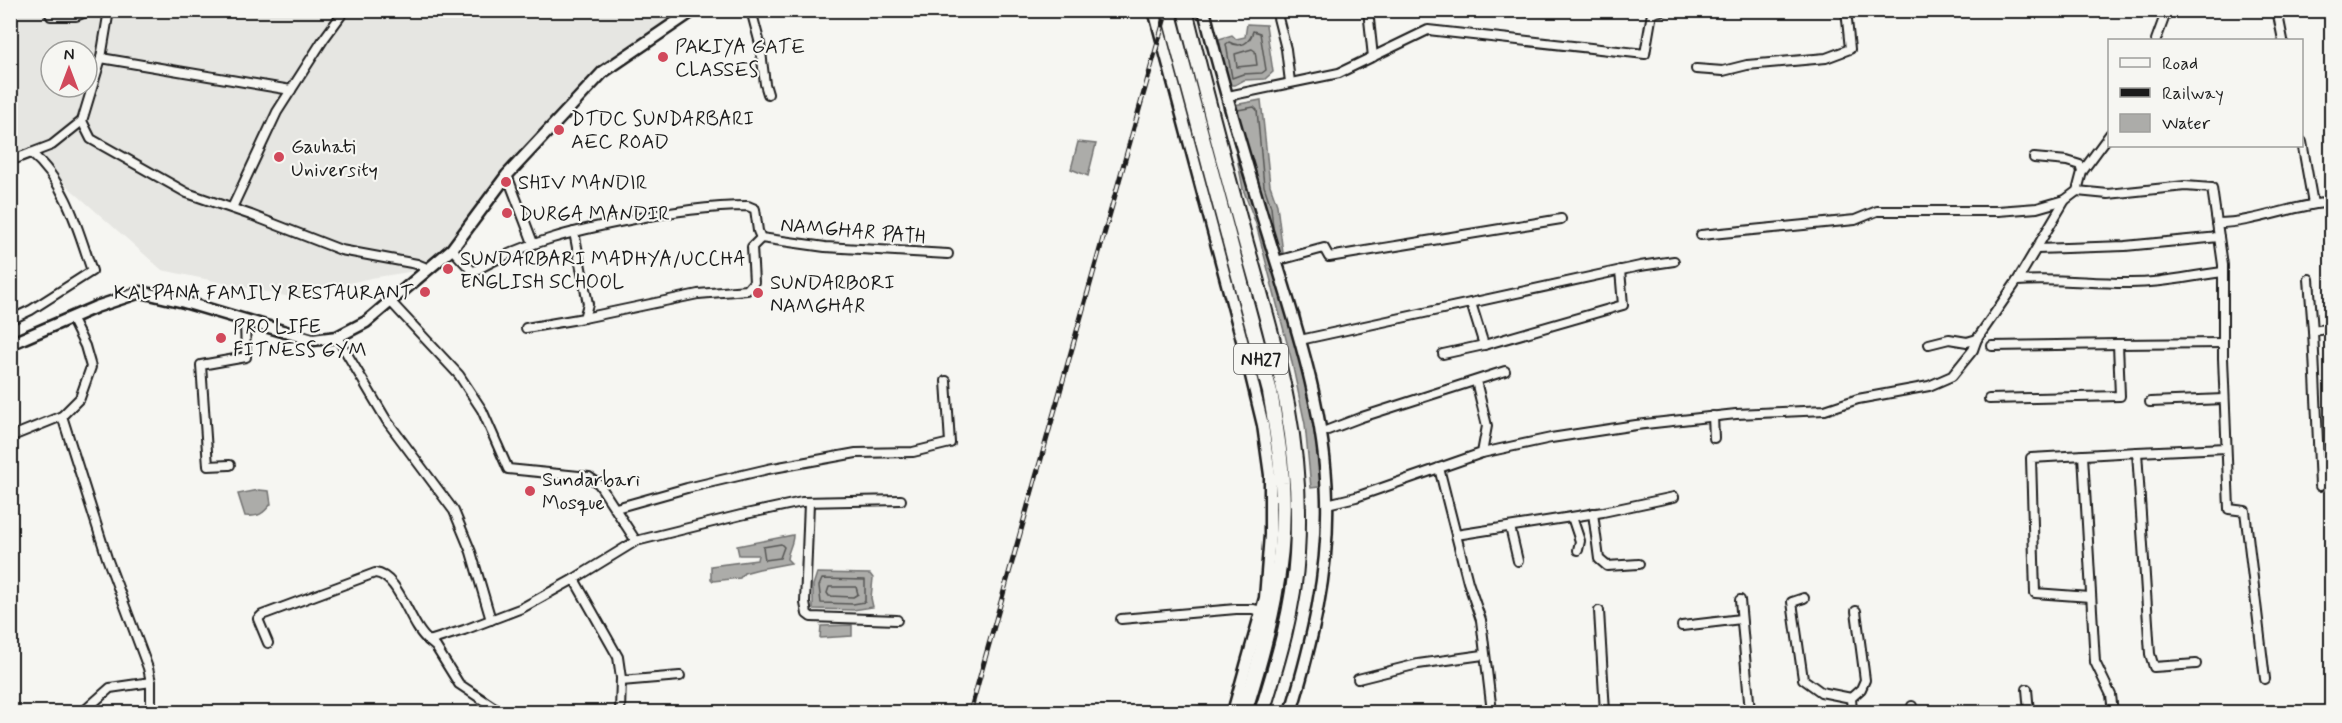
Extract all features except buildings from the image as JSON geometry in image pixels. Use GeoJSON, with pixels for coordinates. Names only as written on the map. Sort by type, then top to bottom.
{"type":"FeatureCollection","features":[{"type":"Feature","properties":{"kind":"highway","name":"NH27"},"geometry":{"type":"LineString","coordinates":[[1168,10],[1270,392],[1278,440],[1283,512],[1278,578],[1259,666],[1244,712]]}},
{"type":"Feature","properties":{"kind":"highway","name":"NH27"},"geometry":{"type":"LineString","coordinates":[[1185,10],[1231,188],[1276,346],[1287,394],[1295,451],[1298,527],[1295,577],[1282,642],[1262,712]]}},
{"type":"Feature","properties":{"kind":"street"},"geometry":{"type":"LineString","coordinates":[[48,10],[51,16],[76,16],[91,10]]}},
{"type":"Feature","properties":{"kind":"street"},"geometry":{"type":"LineString","coordinates":[[10,161],[52,145],[81,121],[101,58],[109,10]]}},
{"type":"Feature","properties":{"kind":"street"},"geometry":{"type":"LineString","coordinates":[[232,208],[277,112],[345,10]]}},
{"type":"Feature","properties":{"kind":"street"},"geometry":{"type":"LineString","coordinates":[[10,344],[96,307],[141,292],[184,302],[313,340],[337,336],[366,322],[452,249],[507,175],[603,72],[694,10]]}},
{"type":"Feature","properties":{"kind":"street"},"geometry":{"type":"LineString","coordinates":[[751,10],[760,44],[768,94]]}},
{"type":"Feature","properties":{"kind":"street"},"geometry":{"type":"LineString","coordinates":[[1154,10],[1263,425],[1270,474],[1270,535],[1262,611],[1233,712]]}},
{"type":"Feature","properties":{"kind":"street"},"geometry":{"type":"LineString","coordinates":[[1204,10],[1300,340],[1315,397],[1320,433],[1327,504],[1321,594],[1313,634],[1291,712]]}},
{"type":"Feature","properties":{"kind":"street"},"geometry":{"type":"LineString","coordinates":[[1276,10],[1286,50],[1290,82]]}},
{"type":"Feature","properties":{"kind":"street"},"geometry":{"type":"LineString","coordinates":[[1368,10],[1373,57]]}},
{"type":"Feature","properties":{"kind":"street"},"geometry":{"type":"LineString","coordinates":[[1228,96],[1339,73],[1428,30],[1645,54],[1651,12],[1665,10]]}},
{"type":"Feature","properties":{"kind":"street"},"geometry":{"type":"LineString","coordinates":[[1696,69],[1723,70],[1747,65],[1826,58],[1850,50],[1846,10]]}},
{"type":"Feature","properties":{"kind":"street"},"geometry":{"type":"LineString","coordinates":[[2156,39],[2167,10]]}},
{"type":"Feature","properties":{"kind":"street"},"geometry":{"type":"LineString","coordinates":[[2277,10],[2283,39]]}},
{"type":"Feature","properties":{"kind":"street"},"geometry":{"type":"LineString","coordinates":[[101,58],[291,90]]}},
{"type":"Feature","properties":{"kind":"street"},"geometry":{"type":"LineString","coordinates":[[81,121],[91,139],[187,193],[341,250],[417,264],[429,269]]}},
{"type":"Feature","properties":{"kind":"street"},"geometry":{"type":"LineString","coordinates":[[1327,504],[1356,498],[1482,453],[1551,438],[1713,416],[1825,410],[1858,399],[1929,386],[1952,376],[1973,350],[1977,339],[2017,281],[2065,200],[2076,191],[2082,172],[2108,135]]}},
{"type":"Feature","properties":{"kind":"street"},"geometry":{"type":"LineString","coordinates":[[2302,147],[2313,204]]}},
{"type":"Feature","properties":{"kind":"street"},"geometry":{"type":"LineString","coordinates":[[10,320],[31,310],[92,271],[69,207],[45,165],[31,153]]}},
{"type":"Feature","properties":{"kind":"street"},"geometry":{"type":"LineString","coordinates":[[2034,158],[2067,161],[2080,165],[2082,172]]}},
{"type":"Feature","properties":{"kind":"street"},"geometry":{"type":"LineString","coordinates":[[507,175],[533,243]]}},
{"type":"Feature","properties":{"kind":"street"},"geometry":{"type":"LineString","coordinates":[[2076,191],[2108,194],[2185,186],[2212,188],[2223,272],[2224,399],[2229,509],[2245,511],[2265,679]]}},
{"type":"Feature","properties":{"kind":"street"},"geometry":{"type":"LineString","coordinates":[[1701,235],[1855,220],[1877,211],[1998,211],[2037,208],[2065,200]]}},
{"type":"Feature","properties":{"kind":"street"},"geometry":{"type":"LineString","coordinates":[[2217,223],[2240,223],[2313,204],[2331,202]]}},
{"type":"Feature","properties":{"kind":"street","name":"NAMGHAR PATH"},"geometry":{"type":"LineString","coordinates":[[452,249],[473,272],[533,243],[574,232],[693,208],[748,206],[755,209],[761,238],[825,247],[948,254]]}},
{"type":"Feature","properties":{"kind":"street"},"geometry":{"type":"LineString","coordinates":[[1276,261],[1324,248],[1329,257],[1561,219]]}},
{"type":"Feature","properties":{"kind":"street"},"geometry":{"type":"LineString","coordinates":[[574,232],[588,304],[584,318]]}},
{"type":"Feature","properties":{"kind":"street"},"geometry":{"type":"LineString","coordinates":[[2037,249],[2125,246],[2219,237]]}},
{"type":"Feature","properties":{"kind":"street"},"geometry":{"type":"LineString","coordinates":[[526,328],[698,294],[747,290],[754,282],[752,247],[761,238]]}},
{"type":"Feature","properties":{"kind":"street"},"geometry":{"type":"LineString","coordinates":[[1300,340],[1620,270],[1674,261]]}},
{"type":"Feature","properties":{"kind":"street"},"geometry":{"type":"LineString","coordinates":[[1443,354],[1484,345],[1623,305],[1620,270]]}},
{"type":"Feature","properties":{"kind":"street"},"geometry":{"type":"LineString","coordinates":[[2017,281],[2064,280],[2127,283],[2171,281],[2223,272]]}},
{"type":"Feature","properties":{"kind":"street"},"geometry":{"type":"LineString","coordinates":[[2309,279],[2320,486]]}},
{"type":"Feature","properties":{"kind":"street"},"geometry":{"type":"LineString","coordinates":[[391,302],[459,375],[482,410],[508,469],[589,477],[599,484],[636,541]]}},
{"type":"Feature","properties":{"kind":"street"},"geometry":{"type":"LineString","coordinates":[[1471,303],[1484,345]]}},
{"type":"Feature","properties":{"kind":"street"},"geometry":{"type":"LineString","coordinates":[[10,437],[62,416],[80,398],[91,367],[85,346],[71,318]]}},
{"type":"Feature","properties":{"kind":"street"},"geometry":{"type":"LineString","coordinates":[[230,465],[208,466],[201,365],[246,357],[245,321]]}},
{"type":"Feature","properties":{"kind":"street"},"geometry":{"type":"LineString","coordinates":[[2313,331],[2331,328]]}},
{"type":"Feature","properties":{"kind":"street"},"geometry":{"type":"LineString","coordinates":[[337,336],[387,421],[454,511],[471,552],[491,620]]}},
{"type":"Feature","properties":{"kind":"street"},"geometry":{"type":"LineString","coordinates":[[1929,344],[1949,339],[1967,342],[1977,339]]}},
{"type":"Feature","properties":{"kind":"street"},"geometry":{"type":"LineString","coordinates":[[1992,346],[2223,343]]}},
{"type":"Feature","properties":{"kind":"street"},"geometry":{"type":"LineString","coordinates":[[1989,399],[2120,396],[2118,344]]}},
{"type":"Feature","properties":{"kind":"street"},"geometry":{"type":"LineString","coordinates":[[1320,433],[1362,417],[1505,371]]}},
{"type":"Feature","properties":{"kind":"street"},"geometry":{"type":"LineString","coordinates":[[616,508],[768,468],[856,453],[913,452],[950,444],[946,381]]}},
{"type":"Feature","properties":{"kind":"street"},"geometry":{"type":"LineString","coordinates":[[1476,381],[1487,426],[1482,453]]}},
{"type":"Feature","properties":{"kind":"street"},"geometry":{"type":"LineString","coordinates":[[2150,402],[2224,399]]}},
{"type":"Feature","properties":{"kind":"street"},"geometry":{"type":"LineString","coordinates":[[62,416],[107,558],[148,668],[151,682],[151,712]]}},
{"type":"Feature","properties":{"kind":"street"},"geometry":{"type":"LineString","coordinates":[[1713,416],[1714,438]]}},
{"type":"Feature","properties":{"kind":"street"},"geometry":{"type":"LineString","coordinates":[[2090,597],[2035,593],[2031,458],[2226,448]]}},
{"type":"Feature","properties":{"kind":"street"},"geometry":{"type":"LineString","coordinates":[[2137,452],[2150,654],[2154,667],[2196,664]]}},
{"type":"Feature","properties":{"kind":"street"},"geometry":{"type":"LineString","coordinates":[[2084,455],[2095,662],[2112,695],[2113,712]]}},
{"type":"Feature","properties":{"kind":"street"},"geometry":{"type":"LineString","coordinates":[[1439,468],[1481,620],[1483,655],[1492,712]]}},
{"type":"Feature","properties":{"kind":"street"},"geometry":{"type":"LineString","coordinates":[[1456,535],[1572,517],[1674,497]]}},
{"type":"Feature","properties":{"kind":"street"},"geometry":{"type":"LineString","coordinates":[[429,641],[522,608],[636,541],[741,515],[809,503],[901,500]]}},
{"type":"Feature","properties":{"kind":"street"},"geometry":{"type":"LineString","coordinates":[[809,503],[805,603],[807,614],[811,617],[897,620]]}},
{"type":"Feature","properties":{"kind":"street"},"geometry":{"type":"LineString","coordinates":[[1593,513],[1599,559],[1607,566],[1639,564]]}},
{"type":"Feature","properties":{"kind":"street"},"geometry":{"type":"LineString","coordinates":[[1572,517],[1581,541],[1578,550]]}},
{"type":"Feature","properties":{"kind":"street"},"geometry":{"type":"LineString","coordinates":[[1510,527],[1518,561]]}},
{"type":"Feature","properties":{"kind":"street"},"geometry":{"type":"LineString","coordinates":[[268,643],[258,619],[261,615],[375,573],[387,577],[404,601],[419,633],[436,647],[459,684],[501,712]]}},
{"type":"Feature","properties":{"kind":"street"},"geometry":{"type":"LineString","coordinates":[[574,579],[618,657],[621,681],[620,712]]}},
{"type":"Feature","properties":{"kind":"street"},"geometry":{"type":"LineString","coordinates":[[1804,598],[1792,602],[1803,680],[1821,692],[1851,698]]}},
{"type":"Feature","properties":{"kind":"street"},"geometry":{"type":"LineString","coordinates":[[1740,600],[1750,712]]}},
{"type":"Feature","properties":{"kind":"street"},"geometry":{"type":"LineString","coordinates":[[1121,619],[1236,609],[1262,611]]}},
{"type":"Feature","properties":{"kind":"street"},"geometry":{"type":"LineString","coordinates":[[1599,611],[1605,712]]}},
{"type":"Feature","properties":{"kind":"street"},"geometry":{"type":"LineString","coordinates":[[1851,698],[1861,689],[1865,680],[1857,611]]}},
{"type":"Feature","properties":{"kind":"street"},"geometry":{"type":"LineString","coordinates":[[1682,626],[1741,619]]}},
{"type":"Feature","properties":{"kind":"street"},"geometry":{"type":"LineString","coordinates":[[1358,679],[1418,664],[1483,655]]}},
{"type":"Feature","properties":{"kind":"street"},"geometry":{"type":"LineString","coordinates":[[621,681],[680,676]]}},
{"type":"Feature","properties":{"kind":"street"},"geometry":{"type":"LineString","coordinates":[[83,712],[110,688],[151,682]]}},
{"type":"Feature","properties":{"kind":"street"},"geometry":{"type":"LineString","coordinates":[[2027,689],[2030,712]]}},
{"type":"Feature","properties":{"kind":"street"},"geometry":{"type":"LineString","coordinates":[[1851,698],[1852,712]]}},
{"type":"Feature","properties":{"kind":"shaded area","name":"Gauhati University"},"geometry":{"type":"Polygon","coordinates":[[[10,11],[694,11],[603,72],[476,217],[421,270],[371,278],[290,297],[162,270],[31,154],[11,161],[10,11]]]}},
{"type":"Feature","properties":{"kind":"water"},"geometry":{"type":"Polygon","coordinates":[[[1247,24],[1266,25],[1273,72],[1265,79],[1244,80],[1235,85],[1226,85],[1219,39],[1232,35],[1236,39],[1245,37],[1247,24]]]}},
{"type":"Feature","properties":{"kind":"water"},"geometry":{"type":"Polygon","coordinates":[[[1261,100],[1270,185],[1277,205],[1288,293],[1300,314],[1327,486],[1311,488],[1305,424],[1291,358],[1256,224],[1243,189],[1235,147],[1223,107],[1261,100]]]}},
{"type":"Feature","properties":{"kind":"water"},"geometry":{"type":"Polygon","coordinates":[[[1078,142],[1096,144],[1088,176],[1071,169],[1078,142]]]}},
{"type":"Feature","properties":{"kind":"water"},"geometry":{"type":"Polygon","coordinates":[[[259,490],[269,491],[271,504],[260,514],[245,516],[238,494],[259,490]]]}},
{"type":"Feature","properties":{"kind":"water"},"geometry":{"type":"Polygon","coordinates":[[[793,535],[787,559],[791,563],[744,573],[740,578],[713,581],[711,579],[711,566],[757,560],[758,555],[739,555],[737,546],[793,535]]]}},
{"type":"Feature","properties":{"kind":"water"},"geometry":{"type":"Polygon","coordinates":[[[817,573],[870,574],[873,578],[871,598],[873,607],[853,610],[813,609],[813,585],[817,573]]]}},
{"type":"Feature","properties":{"kind":"water"},"geometry":{"type":"Polygon","coordinates":[[[852,625],[852,636],[820,638],[821,626],[852,625]]]}},
{"type":"Feature","properties":{"kind":"railway"},"geometry":{"type":"LineString","coordinates":[[970,712],[1167,10]]}},
{"type":"Feature","properties":{"kind":"place","name":"PAKIYA GATE CLASSES"},"geometry":{"type":"Point","coordinates":[663,57]}},
{"type":"Feature","properties":{"kind":"place","name":"DTDC SUNDARBARI AEC ROAD"},"geometry":{"type":"Point","coordinates":[559,130]}},
{"type":"Feature","properties":{"kind":"place","name":"Gauhati University"},"geometry":{"type":"Point","coordinates":[279,157]}},
{"type":"Feature","properties":{"kind":"place","name":"SHIV MANDIR"},"geometry":{"type":"Point","coordinates":[506,182]}},
{"type":"Feature","properties":{"kind":"place","name":"DURGA MANDIR"},"geometry":{"type":"Point","coordinates":[507,213]}},
{"type":"Feature","properties":{"kind":"place","name":"SUNDARBARI MADHYA/UCCHA ENGLISH SCHOOL"},"geometry":{"type":"Point","coordinates":[448,269]}},
{"type":"Feature","properties":{"kind":"place","name":"KALPANA FAMILY RESTAURANT"},"geometry":{"type":"Point","coordinates":[425,292]}},
{"type":"Feature","properties":{"kind":"place","name":"SUNDARBORI NAMGHAR"},"geometry":{"type":"Point","coordinates":[758,293]}},
{"type":"Feature","properties":{"kind":"place","name":"PRO LIFE FITNESS GYM"},"geometry":{"type":"Point","coordinates":[221,338]}},
{"type":"Feature","properties":{"kind":"place","name":"Sundarbari Mosque"},"geometry":{"type":"Point","coordinates":[530,491]}}]}
